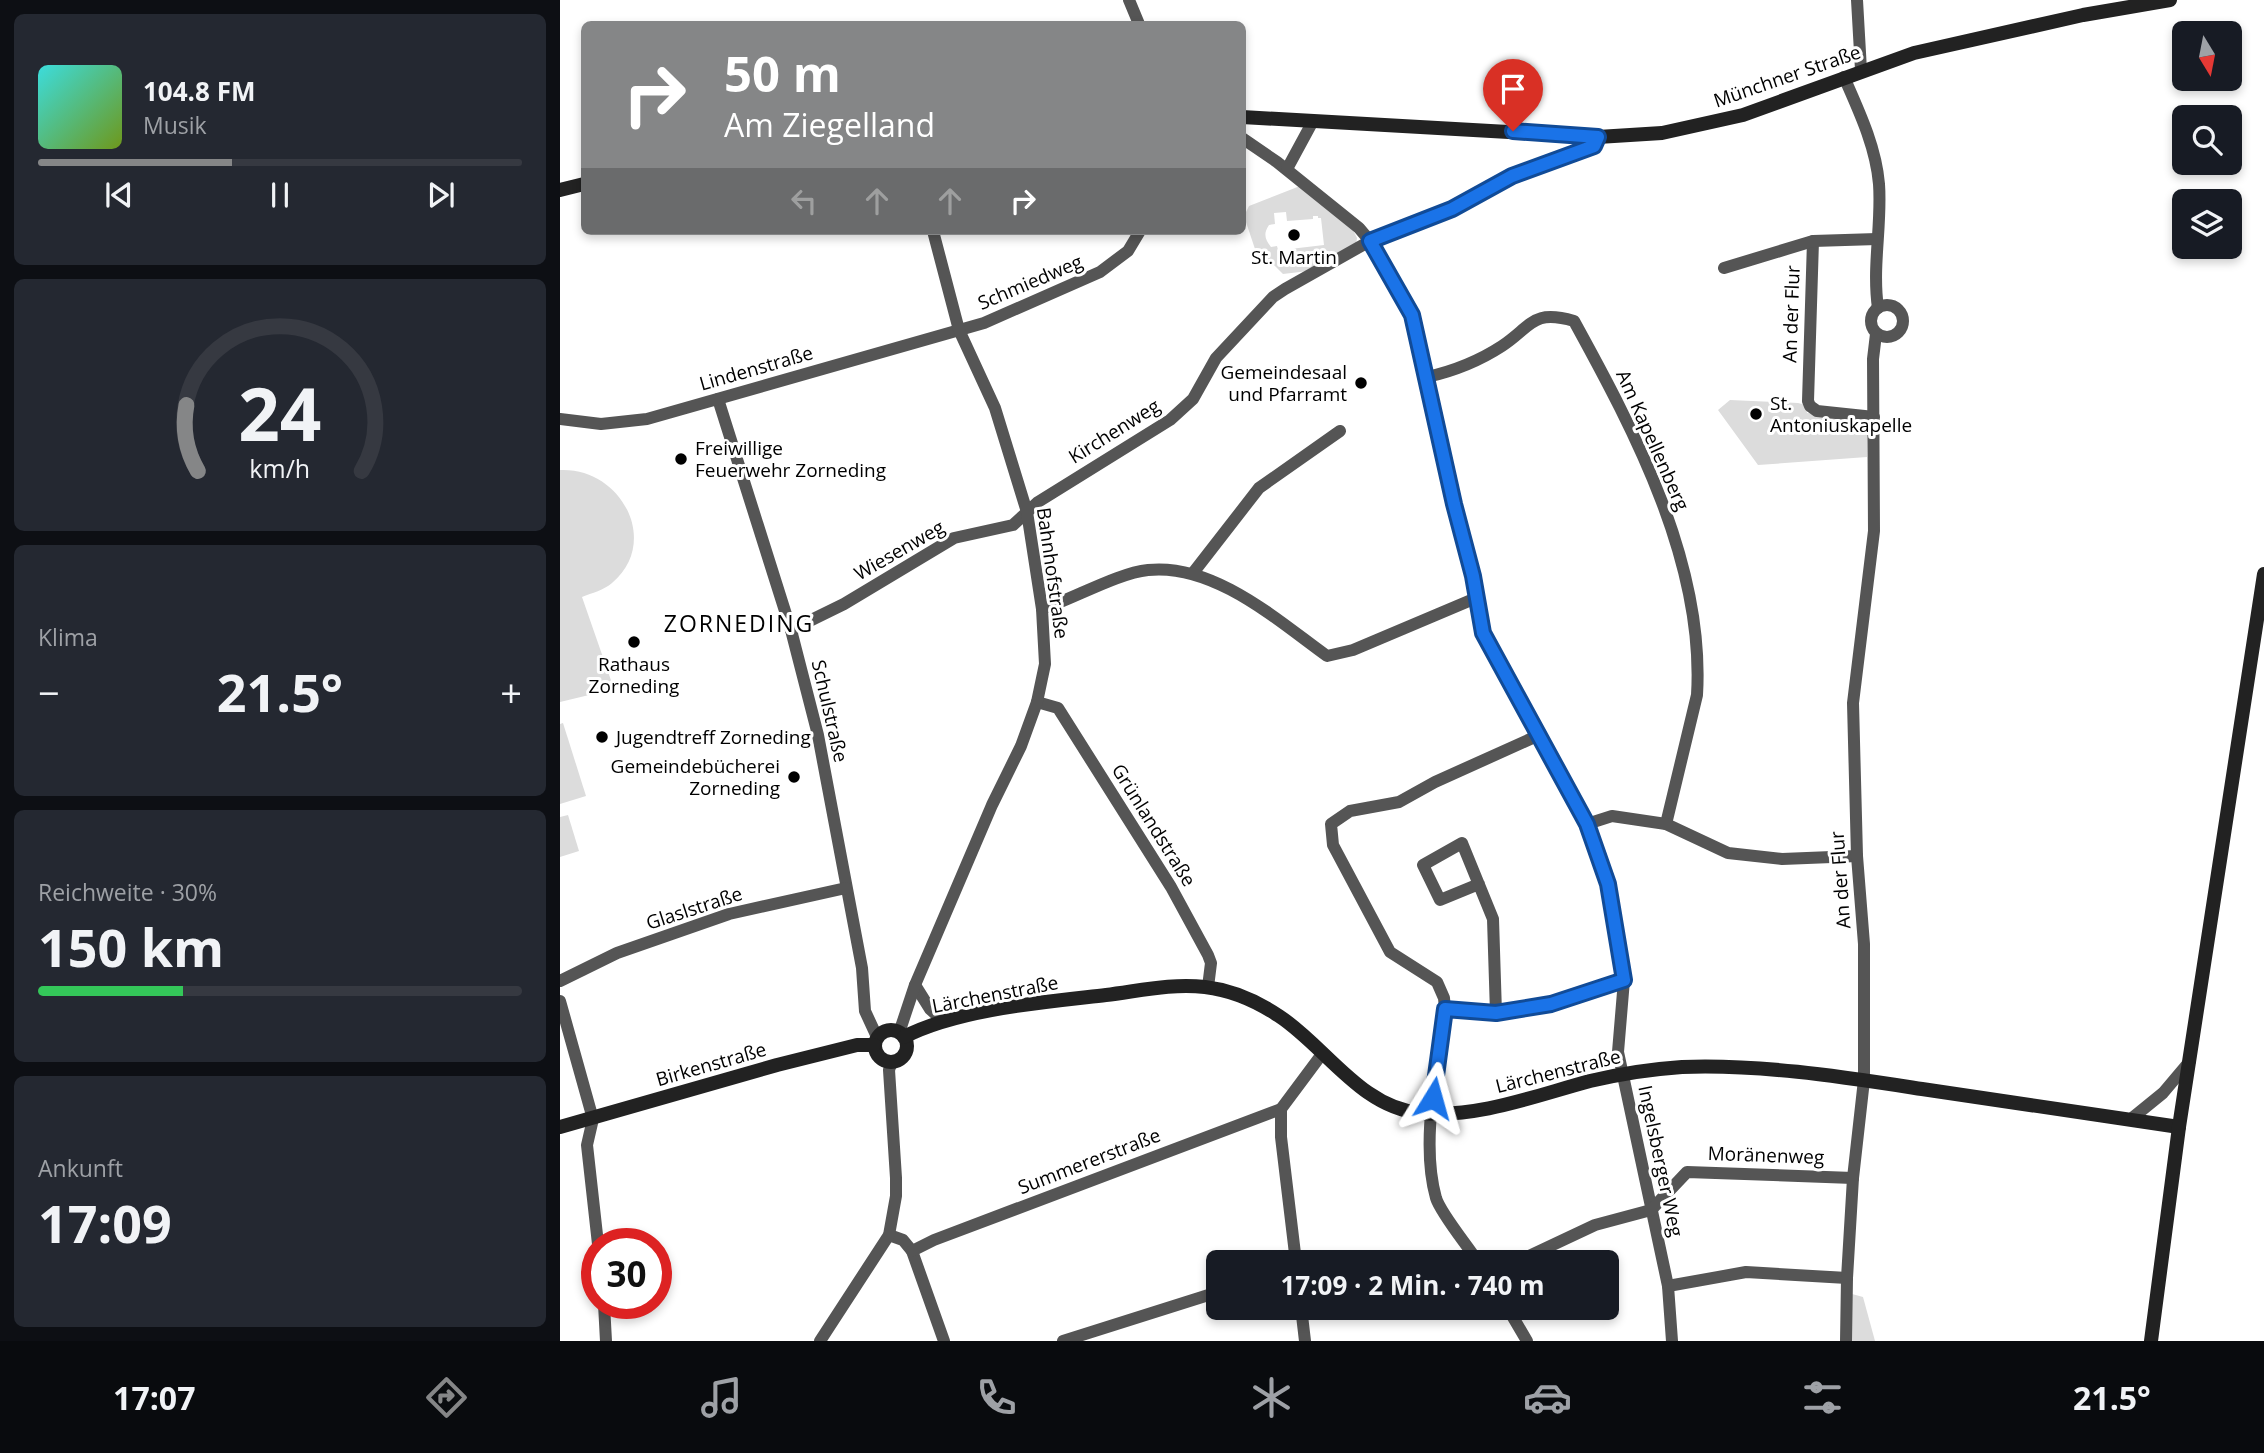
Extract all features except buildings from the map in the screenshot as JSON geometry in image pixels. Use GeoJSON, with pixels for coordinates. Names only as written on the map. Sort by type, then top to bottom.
{"type":"FeatureCollection","features":[{"type":"Feature","properties":{"kind":"street"},"geometry":{"type":"LineString","coordinates":[[1129,0],[1138,21]]}},
{"type":"Feature","properties":{"kind":"street"},"geometry":{"type":"LineString","coordinates":[[1857,0],[1861,70]]}},
{"type":"Feature","properties":{"kind":"street","name":"Münchner Straße"},"geometry":{"type":"LineString","coordinates":[[1246,117],[1598,137],[1653,134],[1718,122],[1790,99],[1861,70],[1914,53],[2018,28],[2170,0]]}},
{"type":"Feature","properties":{"kind":"street","name":"An der Flur"},"geometry":{"type":"LineString","coordinates":[[1844,77],[1859,112],[1879,186],[1875,292],[1878,308],[1870,320],[1876,334],[1873,359],[1874,531],[1853,703],[1857,856],[1864,944],[1864,1080],[1853,1178],[1846,1341]]}},
{"type":"Feature","properties":{"kind":"street"},"geometry":{"type":"LineString","coordinates":[[1287,169],[1314,121]]}},
{"type":"Feature","properties":{"kind":"street","name":"Kirchenweg"},"geometry":{"type":"LineString","coordinates":[[1027,512],[1038,502],[1170,420],[1193,399],[1216,358],[1273,297],[1370,241],[1452,209],[1512,176],[1594,146],[1598,137]]}},
{"type":"Feature","properties":{"kind":"street","name":"Ingelsberger Weg"},"geometry":{"type":"LineString","coordinates":[[1246,141],[1287,169],[1344,215],[1370,241],[1412,315],[1454,504],[1473,576],[1483,633],[1587,824],[1608,884],[1624,980],[1618,1052],[1668,1286],[1672,1341]]}},
{"type":"Feature","properties":{"kind":"street"},"geometry":{"type":"LineString","coordinates":[[560,190],[581,185]]}},
{"type":"Feature","properties":{"kind":"street","name":"Bahnhofstraße"},"geometry":{"type":"LineString","coordinates":[[902,1035],[915,985],[992,805],[1021,746],[1037,702],[1045,664],[1042,609],[1027,512],[995,408],[959,331],[934,235]]}},
{"type":"Feature","properties":{"kind":"street","name":"Schmiedweg"},"geometry":{"type":"LineString","coordinates":[[959,331],[984,323],[1100,272],[1128,251],[1138,235]]}},
{"type":"Feature","properties":{"kind":"street","name":"An der Flur"},"geometry":{"type":"LineString","coordinates":[[1724,268],[1813,241],[1877,239]]}},
{"type":"Feature","properties":{"kind":"street","name":"An der Flur"},"geometry":{"type":"LineString","coordinates":[[1813,241],[1808,401],[1810,407],[1817,411],[1874,417]]}},
{"type":"Feature","properties":{"kind":"street"},"geometry":{"type":"LineString","coordinates":[[1876,334],[1887,338],[1893,336],[1898,333],[1903,323],[1900,313],[1892,306],[1878,308]]}},
{"type":"Feature","properties":{"kind":"street","name":"Am Kapellenberg"},"geometry":{"type":"LineString","coordinates":[[1427,377],[1455,370],[1503,345],[1528,323],[1554,315],[1574,321],[1599,367],[1662,504],[1686,582],[1694,622],[1697,695],[1666,824]]}},
{"type":"Feature","properties":{"kind":"street","name":"Lindenstraße"},"geometry":{"type":"LineString","coordinates":[[560,419],[601,424],[647,419],[959,331]]}},
{"type":"Feature","properties":{"kind":"street","name":"Schulstraße"},"geometry":{"type":"LineString","coordinates":[[718,399],[791,629],[818,736],[862,968],[865,1011],[876,1041]]}},
{"type":"Feature","properties":{"kind":"street"},"geometry":{"type":"LineString","coordinates":[[1193,573],[1259,488],[1339,431]]}},
{"type":"Feature","properties":{"kind":"street","name":"Wiesenweg"},"geometry":{"type":"LineString","coordinates":[[791,629],[845,604],[954,538],[1013,525],[1027,512]]}},
{"type":"Feature","properties":{"kind":"street"},"geometry":{"type":"LineString","coordinates":[[1042,609],[1113,580],[1147,570],[1193,573],[1247,598],[1327,656],[1353,650],[1476,598]]}},
{"type":"Feature","properties":{"kind":"street"},"geometry":{"type":"LineString","coordinates":[[2151,1341],[2179,1126],[2264,573]]}},
{"type":"Feature","properties":{"kind":"street","name":"Grünlandstraße"},"geometry":{"type":"LineString","coordinates":[[1037,702],[1058,708],[1171,887],[1212,963],[1208,987]]}},
{"type":"Feature","properties":{"kind":"street"},"geometry":{"type":"LineString","coordinates":[[1470,1250],[1436,1201],[1430,1166],[1432,1114],[1445,1009],[1444,998],[1437,982],[1390,952],[1333,845],[1331,824],[1349,811],[1399,802],[1435,782],[1537,736]]}},
{"type":"Feature","properties":{"kind":"street"},"geometry":{"type":"LineString","coordinates":[[1587,824],[1612,817],[1666,824],[1728,853],[1782,859],[1857,856]]}},
{"type":"Feature","properties":{"kind":"street"},"geometry":{"type":"LineString","coordinates":[[1479,884],[1440,900],[1423,864],[1462,843],[1479,884],[1493,919],[1496,1013]]}},
{"type":"Feature","properties":{"kind":"street","name":"Glaslstraße"},"geometry":{"type":"LineString","coordinates":[[560,981],[617,953],[729,914],[846,888]]}},
{"type":"Feature","properties":{"kind":"street"},"geometry":{"type":"LineString","coordinates":[[1445,1009],[1496,1013],[1551,1004],[1624,980]]}},
{"type":"Feature","properties":{"kind":"street"},"geometry":{"type":"LineString","coordinates":[[915,985],[930,1009],[942,1020]]}},
{"type":"Feature","properties":{"kind":"street","name":"Lärchenstraße"},"geometry":{"type":"LineString","coordinates":[[902,1035],[942,1020],[1043,1003],[1163,986],[1208,987],[1246,999],[1277,1014],[1361,1086],[1386,1103],[1417,1113],[1459,1112],[1500,1106],[1623,1074],[1716,1066],[1864,1080],[2179,1126]]}},
{"type":"Feature","properties":{"kind":"street"},"geometry":{"type":"LineString","coordinates":[[560,1001],[593,1119],[587,1145],[596,1228]]}},
{"type":"Feature","properties":{"kind":"street"},"geometry":{"type":"LineString","coordinates":[[887,1031],[902,1035],[907,1046],[900,1059],[884,1060],[878,1056],[876,1041],[887,1031]]}},
{"type":"Feature","properties":{"kind":"street","name":"Birkenstraße"},"geometry":{"type":"LineString","coordinates":[[560,1127],[777,1065],[876,1041]]}},
{"type":"Feature","properties":{"kind":"street"},"geometry":{"type":"LineString","coordinates":[[1295,1250],[1281,1137],[1281,1109],[1322,1054]]}},
{"type":"Feature","properties":{"kind":"street"},"geometry":{"type":"LineString","coordinates":[[820,1341],[889,1235],[896,1196],[889,1070],[892,1061]]}},
{"type":"Feature","properties":{"kind":"street"},"geometry":{"type":"LineString","coordinates":[[2131,1119],[2163,1093],[2190,1061]]}},
{"type":"Feature","properties":{"kind":"street","name":"Summererstraße"},"geometry":{"type":"LineString","coordinates":[[912,1251],[934,1240],[1281,1109]]}},
{"type":"Feature","properties":{"kind":"street","name":"Moränenweg"},"geometry":{"type":"LineString","coordinates":[[1651,1210],[1687,1171],[1853,1178]]}},
{"type":"Feature","properties":{"kind":"street"},"geometry":{"type":"LineString","coordinates":[[1542,1250],[1595,1225],[1651,1210]]}},
{"type":"Feature","properties":{"kind":"street"},"geometry":{"type":"LineString","coordinates":[[889,1235],[903,1240],[912,1251],[944,1341]]}},
{"type":"Feature","properties":{"kind":"street"},"geometry":{"type":"LineString","coordinates":[[1668,1286],[1746,1272],[1847,1278]]}},
{"type":"Feature","properties":{"kind":"street"},"geometry":{"type":"LineString","coordinates":[[1063,1341],[1206,1296]]}},
{"type":"Feature","properties":{"kind":"street"},"geometry":{"type":"LineString","coordinates":[[605,1319],[606,1341]]}},
{"type":"Feature","properties":{"kind":"street"},"geometry":{"type":"LineString","coordinates":[[1303,1320],[1305,1341]]}},
{"type":"Feature","properties":{"kind":"street"},"geometry":{"type":"LineString","coordinates":[[1515,1320],[1527,1341]]}},
{"type":"Feature","properties":{"kind":"shaded area"},"geometry":{"type":"Polygon","coordinates":[[[1300,186],[1353,230],[1357,238],[1356,244],[1308,271],[1283,274],[1260,251],[1256,252],[1246,222],[1249,206],[1300,186]],[[1286,212],[1274,213],[1275,224],[1269,225],[1266,231],[1267,241],[1271,247],[1277,246],[1280,257],[1291,257],[1290,249],[1324,245],[1321,218],[1313,216],[1313,219],[1287,221],[1286,212]]]}},
{"type":"Feature","properties":{"kind":"shaded area"},"geometry":{"type":"Polygon","coordinates":[[[1730,400],[1798,403],[1806,405],[1807,413],[1868,419],[1867,457],[1758,465],[1718,410],[1730,400]]]}},
{"type":"Feature","properties":{"kind":"shaded area"},"geometry":{"type":"Polygon","coordinates":[[[560,470],[582,472],[601,481],[616,494],[627,510],[633,528],[633,548],[626,566],[612,583],[582,597],[614,689],[560,702],[560,470]]]}},
{"type":"Feature","properties":{"kind":"shaded area"},"geometry":{"type":"Polygon","coordinates":[[[563,723],[586,796],[560,804],[560,724],[563,723]]]}},
{"type":"Feature","properties":{"kind":"shaded area"},"geometry":{"type":"Polygon","coordinates":[[[568,815],[579,851],[560,857],[560,817],[568,815]]]}},
{"type":"Feature","properties":{"kind":"shaded area"},"geometry":{"type":"Polygon","coordinates":[[[1852,1294],[1863,1297],[1875,1341],[1847,1341],[1852,1294]]]}},
{"type":"Feature","properties":{"kind":"place","name":"St. Martin"},"geometry":{"type":"Point","coordinates":[1294,235]}},
{"type":"Feature","properties":{"kind":"place","name":"Gemeindesaal und Pfarramt"},"geometry":{"type":"Point","coordinates":[1361,383]}},
{"type":"Feature","properties":{"kind":"place","name":"St. Antoniuskapelle"},"geometry":{"type":"Point","coordinates":[1756,414]}},
{"type":"Feature","properties":{"kind":"place","name":"Freiwillige Feuerwehr Zorneding"},"geometry":{"type":"Point","coordinates":[681,459]}},
{"type":"Feature","properties":{"kind":"place","name":"Rathaus Zorneding"},"geometry":{"type":"Point","coordinates":[634,642]}},
{"type":"Feature","properties":{"kind":"place","name":"Jugendtreff Zorneding"},"geometry":{"type":"Point","coordinates":[602,737]}},
{"type":"Feature","properties":{"kind":"place","name":"Gemeindebücherei Zorneding"},"geometry":{"type":"Point","coordinates":[794,777]}},
{"type":"Feature","properties":{"kind":"district","name":"ZORNEDING"},"geometry":{"type":"Point","coordinates":[739,623]}},
{"type":"Feature","properties":{"kind":"route"},"geometry":{"type":"LineString","coordinates":[[1433,1098],[1445,1009],[1496,1013],[1551,1004],[1624,980],[1608,884],[1587,824],[1483,633],[1473,576],[1454,504],[1412,315],[1370,241],[1452,209],[1512,176],[1594,146],[1598,137],[1513,131]]}}]}
